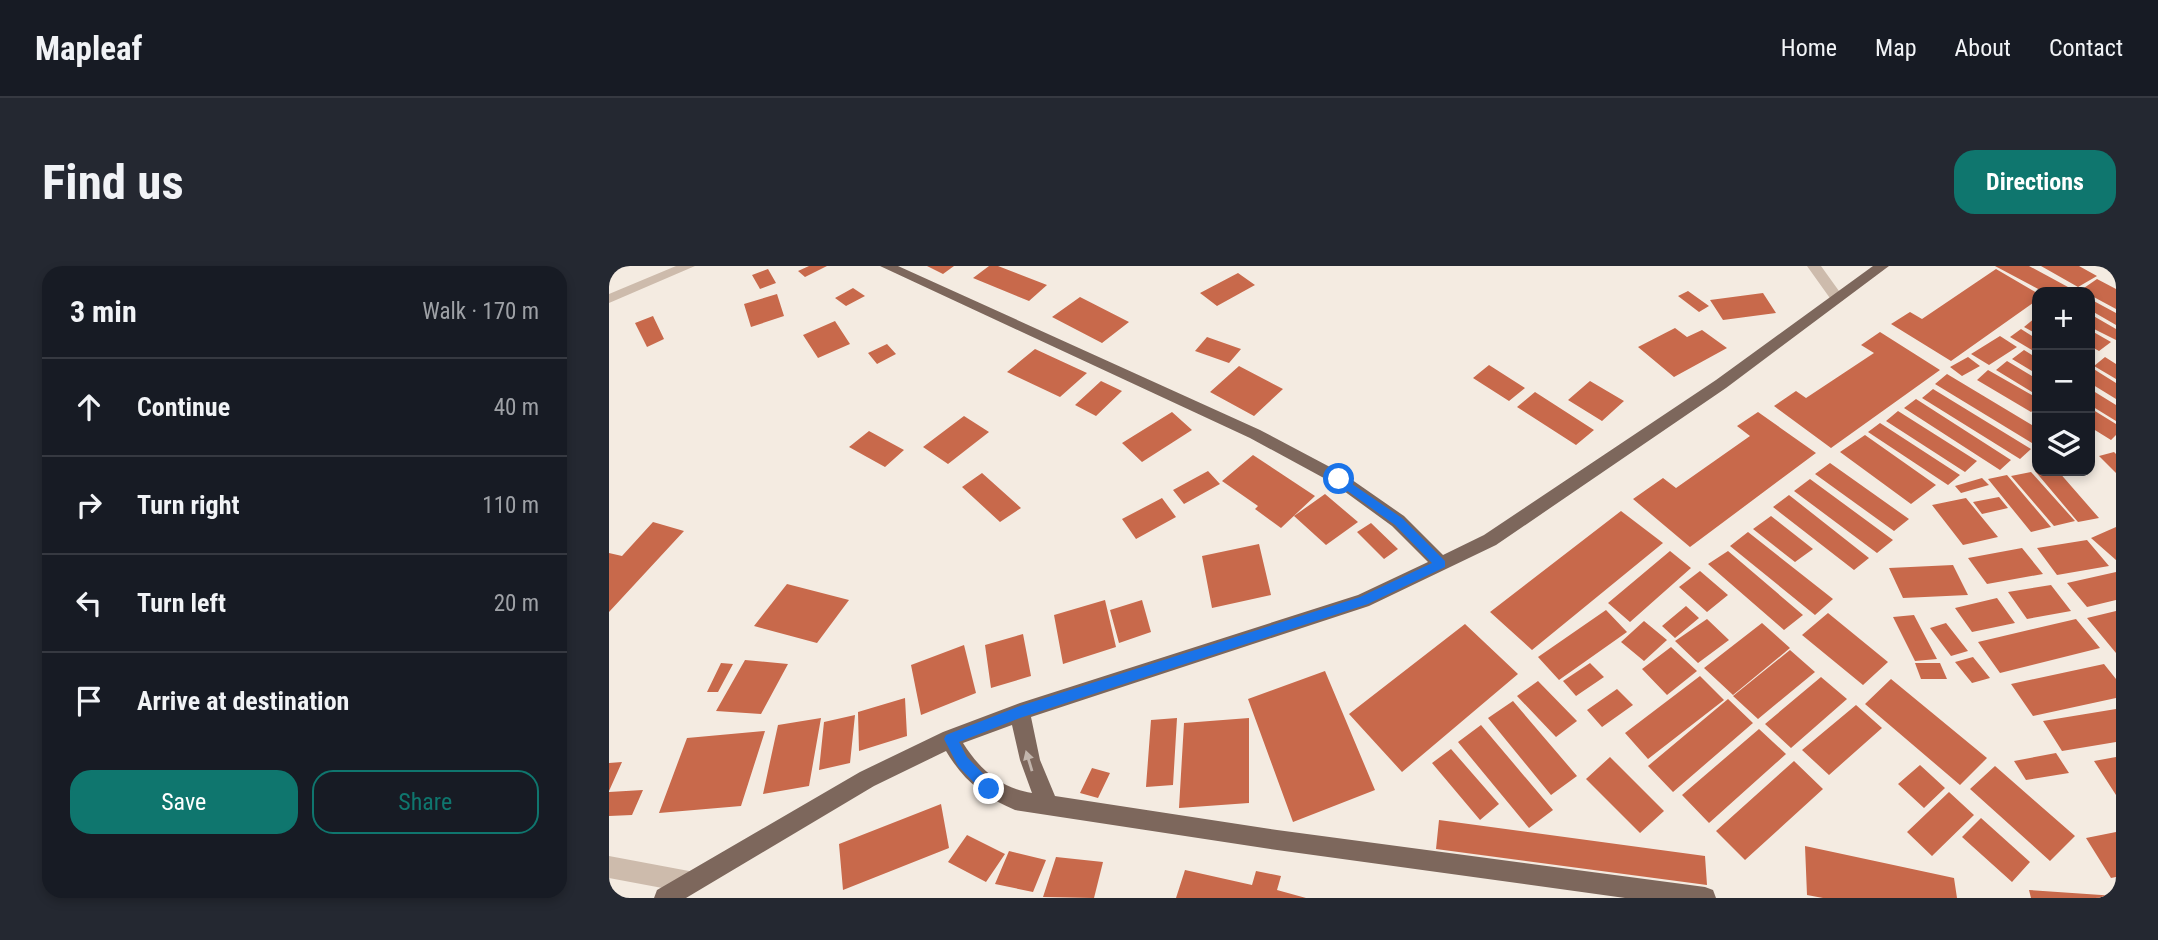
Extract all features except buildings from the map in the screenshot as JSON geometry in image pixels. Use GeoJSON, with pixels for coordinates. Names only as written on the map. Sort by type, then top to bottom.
{"type":"FeatureCollection","features":[{"type":"Feature","properties":{"kind":"main road"},"geometry":{"type":"LineString","coordinates":[[887,266],[1064,344],[1255,434],[1315,466],[1339,479],[1398,522],[1441,564]]}},
{"type":"Feature","properties":{"kind":"main road"},"geometry":{"type":"LineString","coordinates":[[665,898],[867,779],[950,739],[1020,712],[1363,601],[1490,540],[1721,384],[1882,266]]}},
{"type":"Feature","properties":{"kind":"main road"},"geometry":{"type":"LineString","coordinates":[[1020,712],[1035,779],[1049,806]]}},
{"type":"Feature","properties":{"kind":"main road"},"geometry":{"type":"LineString","coordinates":[[950,739],[963,762],[989,789],[1015,800],[1277,840],[1705,898]]}},
{"type":"Feature","properties":{"kind":"street"},"geometry":{"type":"LineString","coordinates":[[609,299],[688,266]]}},
{"type":"Feature","properties":{"kind":"street"},"geometry":{"type":"LineString","coordinates":[[1814,266],[1837,298]]}},
{"type":"Feature","properties":{"kind":"street"},"geometry":{"type":"LineString","coordinates":[[609,867],[689,882]]}},
{"type":"Feature","properties":{"kind":"route"},"geometry":{"type":"LineString","coordinates":[[989,789],[963,762],[950,739],[1020,712],[1363,601],[1441,564],[1398,522],[1339,479]]}}]}
